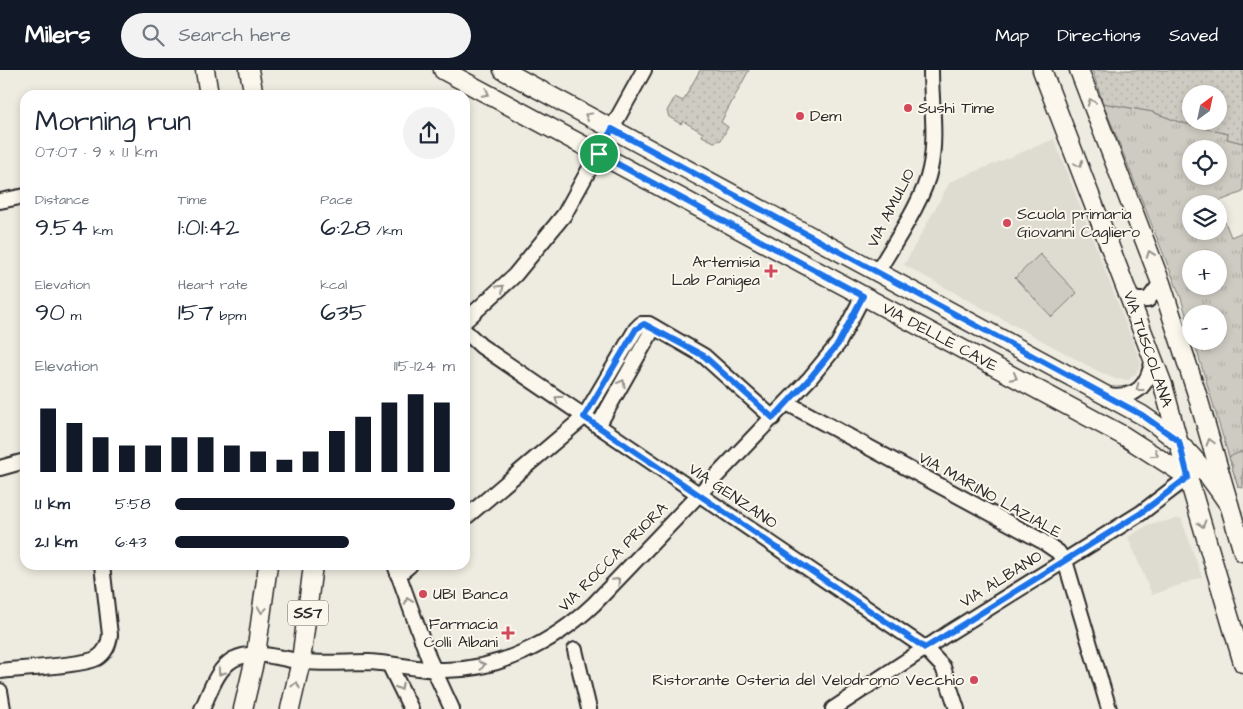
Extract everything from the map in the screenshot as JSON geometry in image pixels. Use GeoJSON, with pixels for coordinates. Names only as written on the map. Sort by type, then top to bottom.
{"type":"FeatureCollection","features":[{"type":"Feature","properties":{"kind":"main road"},"geometry":{"type":"LineString","coordinates":[[205,70],[208,90]]}},
{"type":"Feature","properties":{"kind":"main road"},"geometry":{"type":"LineString","coordinates":[[249,70],[253,90]]}},
{"type":"Feature","properties":{"kind":"main road","name":"VIA DELLE CAVE"},"geometry":{"type":"LineString","coordinates":[[443,70],[1120,434],[1156,454],[1188,477]]}},
{"type":"Feature","properties":{"kind":"main road","name":"VIA TUSCOLANA"},"geometry":{"type":"LineString","coordinates":[[1042,70],[1153,357],[1243,663]]}},
{"type":"Feature","properties":{"kind":"main road","name":"VIA TUSCOLANA"},"geometry":{"type":"LineString","coordinates":[[1079,70],[1161,283],[1243,552]]}},
{"type":"Feature","properties":{"kind":"main road","name":"VIA DELLE CAVE"},"geometry":{"type":"LineString","coordinates":[[507,71],[1106,395],[1142,415],[1179,441]]}},
{"type":"Feature","properties":{"kind":"main road"},"geometry":{"type":"LineString","coordinates":[[863,296],[878,272]]}},
{"type":"Feature","properties":{"kind":"main road"},"geometry":{"type":"LineString","coordinates":[[1179,441],[1202,466],[1229,505]]}},
{"type":"Feature","properties":{"kind":"main road","name":"SS7"},"geometry":{"type":"LineString","coordinates":[[243,709],[256,654],[267,570]]}},
{"type":"Feature","properties":{"kind":"main road","name":"SS7"},"geometry":{"type":"LineString","coordinates":[[290,709],[301,661],[312,570]]}},
{"type":"Feature","properties":{"kind":"street"},"geometry":{"type":"LineString","coordinates":[[470,316],[515,276],[570,206],[644,70]]}},
{"type":"Feature","properties":{"kind":"street","name":"VIA AMULIO"},"geometry":{"type":"LineString","coordinates":[[878,272],[921,193],[930,172],[932,153],[931,70]]}},
{"type":"Feature","properties":{"kind":"street"},"geometry":{"type":"LineString","coordinates":[[0,201],[20,197]]}},
{"type":"Feature","properties":{"kind":"street"},"geometry":{"type":"LineString","coordinates":[[1130,296],[1137,300],[1148,300],[1161,283]]}},
{"type":"Feature","properties":{"kind":"street","name":"VIA ROCCA PRIORA"},"geometry":{"type":"LineString","coordinates":[[256,654],[301,661],[389,664],[434,670],[460,669],[495,662],[529,649],[561,633],[594,604],[787,403],[838,344],[863,296]]}},
{"type":"Feature","properties":{"kind":"street"},"geometry":{"type":"LineString","coordinates":[[470,514],[584,417],[636,329],[644,324],[654,327],[709,359],[773,418]]}},
{"type":"Feature","properties":{"kind":"street"},"geometry":{"type":"LineString","coordinates":[[598,426],[654,327]]}},
{"type":"Feature","properties":{"kind":"street","name":"VIA GENZANO"},"geometry":{"type":"LineString","coordinates":[[470,336],[481,346],[584,417],[925,648],[943,667],[957,709]]}},
{"type":"Feature","properties":{"kind":"street"},"geometry":{"type":"LineString","coordinates":[[1106,395],[1129,394],[1144,386],[1149,376],[1153,357]]}},
{"type":"Feature","properties":{"kind":"street","name":"VIA MARINO LAZIALE"},"geometry":{"type":"LineString","coordinates":[[787,403],[1042,541],[1058,552],[1064,560],[1109,709]]}},
{"type":"Feature","properties":{"kind":"street"},"geometry":{"type":"LineString","coordinates":[[0,468],[20,462]]}},
{"type":"Feature","properties":{"kind":"street","name":"VIA ALBANO"},"geometry":{"type":"LineString","coordinates":[[833,709],[925,648],[1141,513],[1202,466]]}},
{"type":"Feature","properties":{"kind":"street"},"geometry":{"type":"LineString","coordinates":[[0,671],[86,662],[96,659],[104,652],[110,635],[103,570]]}},
{"type":"Feature","properties":{"kind":"street"},"geometry":{"type":"LineString","coordinates":[[397,570],[434,670],[452,709]]}},
{"type":"Feature","properties":{"kind":"street"},"geometry":{"type":"LineString","coordinates":[[575,650],[589,709]]}},
{"type":"Feature","properties":{"kind":"street"},"geometry":{"type":"LineString","coordinates":[[202,709],[223,668],[237,658],[256,654]]}},
{"type":"Feature","properties":{"kind":"street"},"geometry":{"type":"LineString","coordinates":[[389,664],[411,709]]}},
{"type":"Feature","properties":{"kind":"street"},"geometry":{"type":"LineString","coordinates":[[0,690],[3,709]]}},
{"type":"Feature","properties":{"kind":"shaded area","name":"Scuola primaria Giovanni Cagliero"},"geometry":{"type":"Polygon","coordinates":[[[1054,139],[1141,363],[1136,374],[1128,380],[1115,379],[1094,369],[904,265],[950,182],[1054,139]]]}},
{"type":"Feature","properties":{"kind":"shaded area"},"geometry":{"type":"Polygon","coordinates":[[[1181,518],[1202,577],[1152,595],[1128,537],[1148,525],[1181,518]]]}},
{"type":"Feature","properties":{"kind":"green space"},"geometry":{"type":"Polygon","coordinates":[[[700,70],[749,70],[721,122],[728,127],[721,140],[714,142],[702,136],[703,133],[683,121],[681,124],[669,117],[667,111],[675,97],[683,101],[700,70]]]}},
{"type":"Feature","properties":{"kind":"green space"},"geometry":{"type":"Polygon","coordinates":[[[1092,70],[1243,70],[1243,143],[1227,139],[1228,134],[1212,130],[1228,130],[1228,85],[1182,85],[1182,123],[1153,112],[1103,103],[1092,70]]]}},
{"type":"Feature","properties":{"kind":"green space"},"geometry":{"type":"Polygon","coordinates":[[[1103,103],[1153,112],[1182,123],[1182,130],[1212,130],[1229,134],[1227,139],[1243,143],[1243,192],[1227,198],[1227,195],[1182,195],[1182,240],[1227,240],[1227,227],[1231,237],[1243,232],[1243,485],[1238,487],[1197,350],[1227,350],[1227,305],[1183,305],[1103,103]]]}},
{"type":"Feature","properties":{"kind":"green space"},"geometry":{"type":"Polygon","coordinates":[[[1040,254],[1077,293],[1052,317],[1015,278],[1040,254]]]}},
{"type":"Feature","properties":{"kind":"green space"},"geometry":{"type":"Polygon","coordinates":[[[1243,451],[1243,488],[1238,487],[1229,457],[1243,451]]]}},
{"type":"Feature","properties":{"kind":"place","name":"Sushi Time"},"geometry":{"type":"Point","coordinates":[908,108]}},
{"type":"Feature","properties":{"kind":"place","name":"Dem"},"geometry":{"type":"Point","coordinates":[800,116]}},
{"type":"Feature","properties":{"kind":"place","name":"Scuola primaria Giovanni Cagliero"},"geometry":{"type":"Point","coordinates":[1007,223]}},
{"type":"Feature","properties":{"kind":"place","name":"Artemisia Lab Panigea"},"geometry":{"type":"Point","coordinates":[771,271]}},
{"type":"Feature","properties":{"kind":"place","name":"UBI Banca"},"geometry":{"type":"Point","coordinates":[423,594]}},
{"type":"Feature","properties":{"kind":"place","name":"Farmacia Colli Albani"},"geometry":{"type":"Point","coordinates":[508,633]}},
{"type":"Feature","properties":{"kind":"place","name":"Ristorante Osteria del Velodromo Vecchio"},"geometry":{"type":"Point","coordinates":[974,680]}},
{"type":"Feature","properties":{"kind":"route"},"geometry":{"type":"LineString","coordinates":[[612,129],[1142,415],[1179,441],[1188,477],[1141,513],[925,648],[584,417],[636,329],[641,324],[649,324],[691,347],[716,365],[773,418],[838,344],[863,296],[599,154],[612,129]]}}]}
